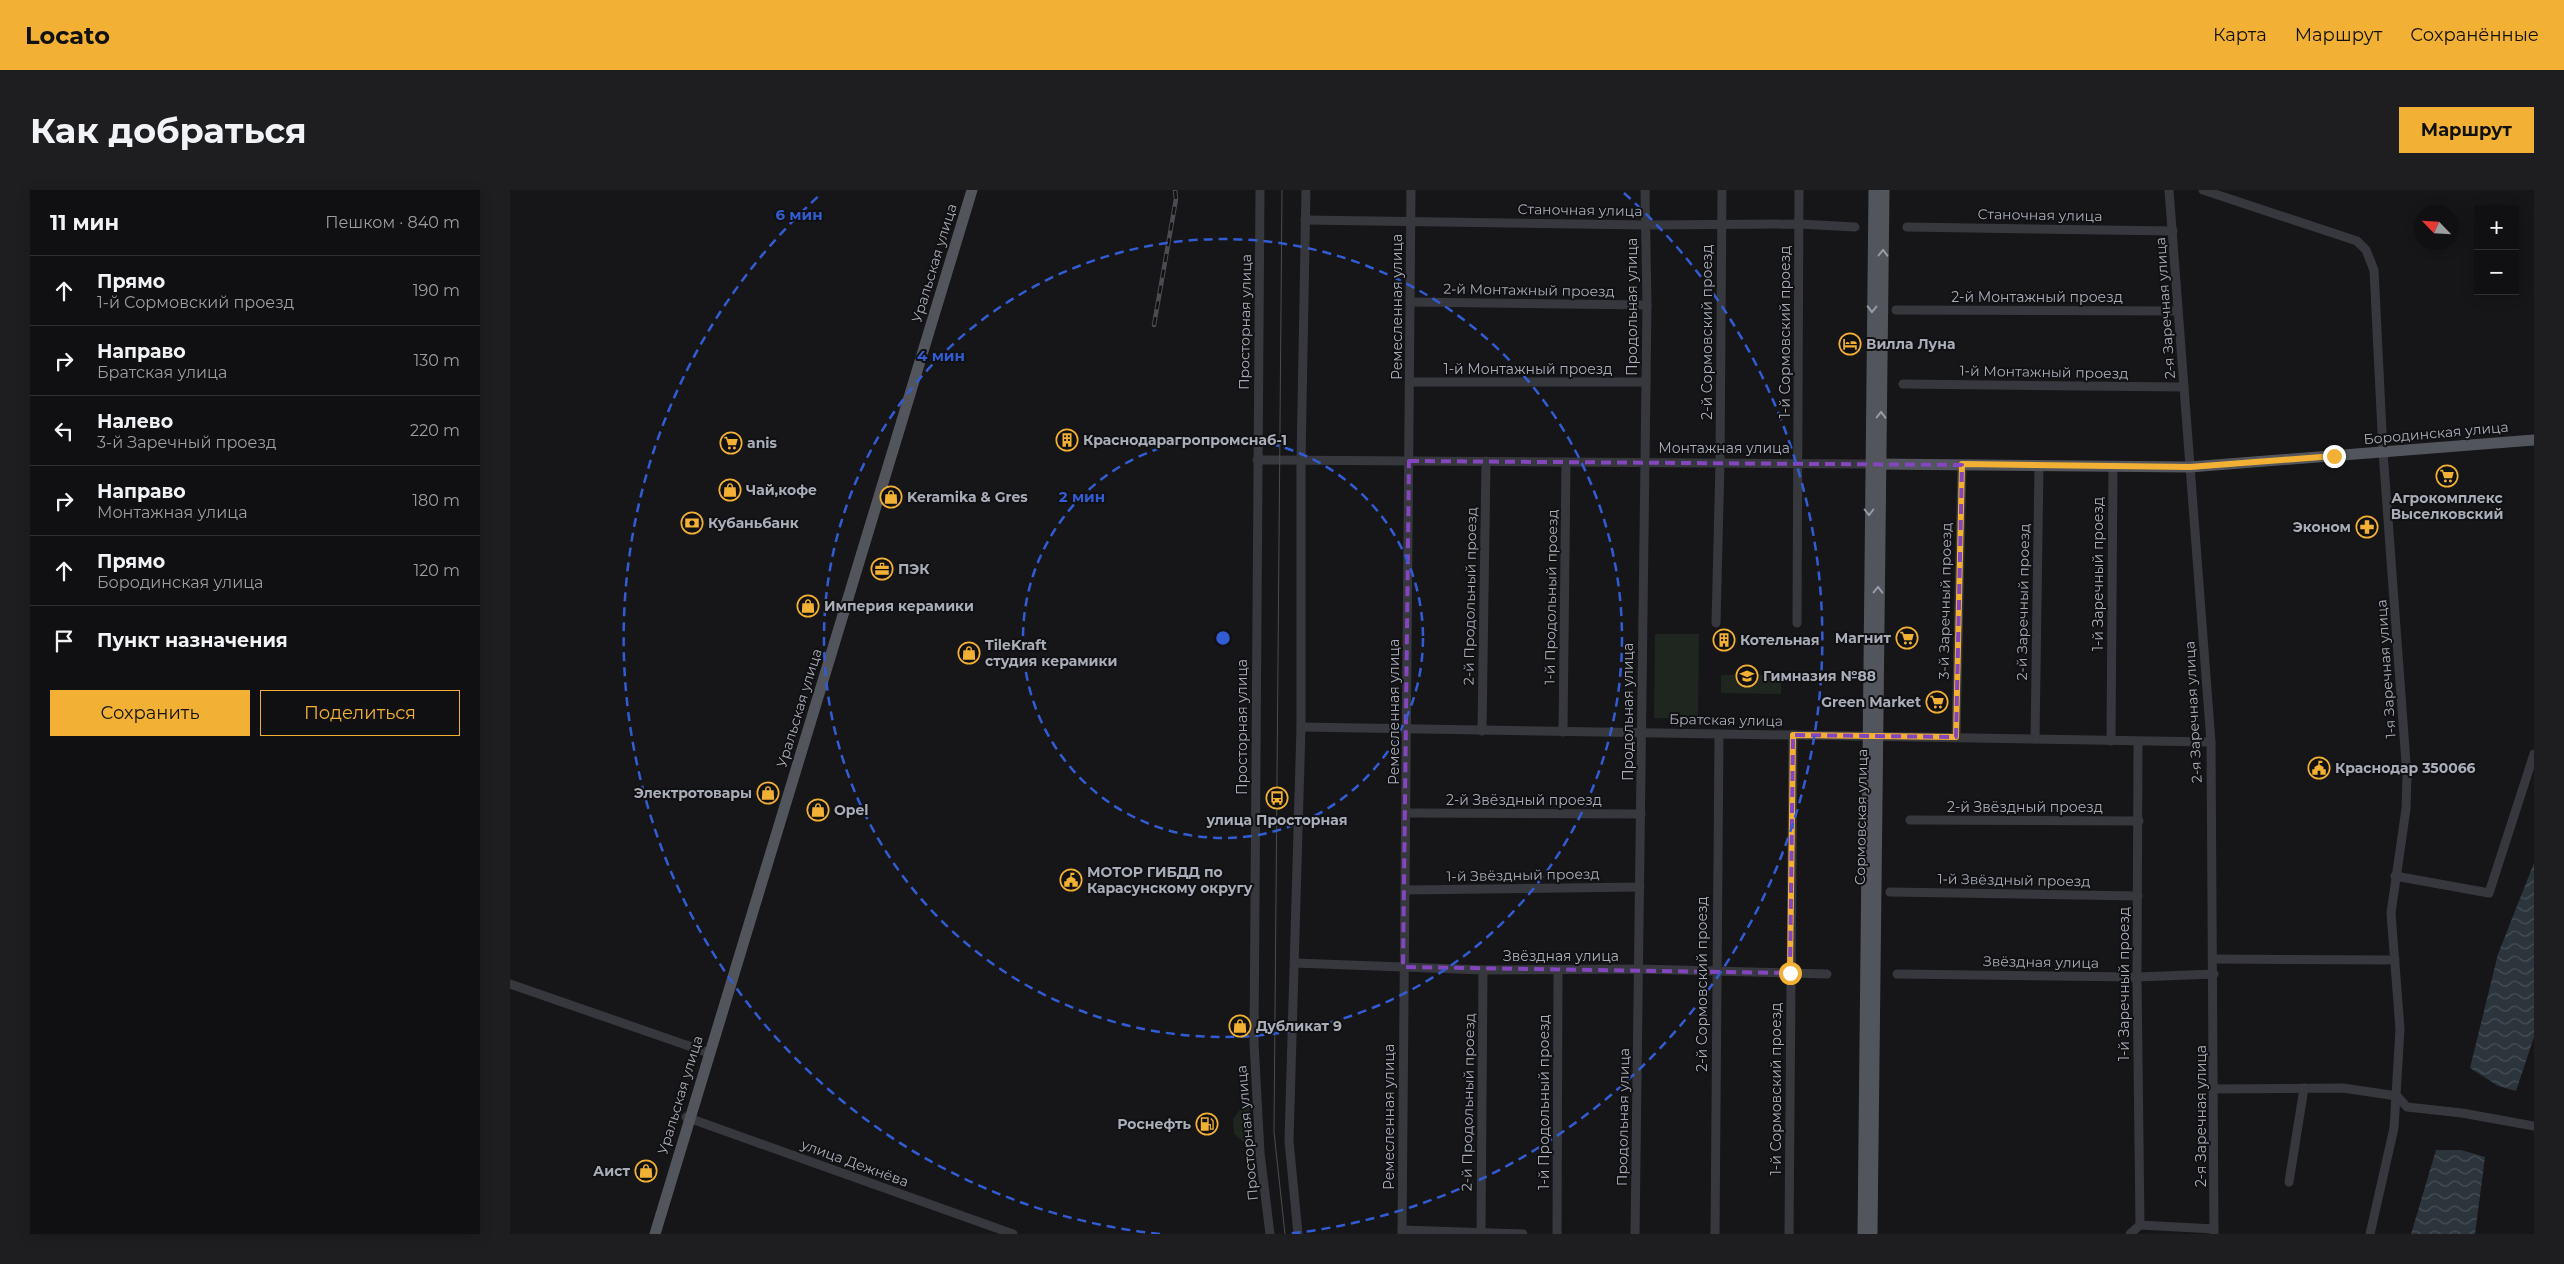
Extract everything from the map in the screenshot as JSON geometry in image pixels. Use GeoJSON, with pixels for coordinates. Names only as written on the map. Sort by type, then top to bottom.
{"type":"FeatureCollection","features":[{"type":"Feature","properties":{"kind":"main road","name":"Уральская улица"},"geometry":{"type":"LineString","coordinates":[[654,1234],[707,1052],[970,190]]}},
{"type":"Feature","properties":{"kind":"main road","name":"Сормовская улица"},"geometry":{"type":"LineString","coordinates":[[1863,1234],[1875,464],[1874,190]]}},
{"type":"Feature","properties":{"kind":"main road","name":"Сормовская улица"},"geometry":{"type":"LineString","coordinates":[[1875,464],[1884,190]]}},
{"type":"Feature","properties":{"kind":"main road","name":"Бородинская улица"},"geometry":{"type":"LineString","coordinates":[[2190,467],[2534,440]]}},
{"type":"Feature","properties":{"kind":"main road","name":"Монтажная улица"},"geometry":{"type":"LineString","coordinates":[[1875,464],[2190,467]]}},
{"type":"Feature","properties":{"kind":"main road","name":"Сормовская улица"},"geometry":{"type":"LineString","coordinates":[[1872,736],[1872,1234]]}},
{"type":"Feature","properties":{"kind":"street","name":"Просторная улица"},"geometry":{"type":"LineString","coordinates":[[1260,190],[1254,1043],[1260,1153],[1270,1234]]}},
{"type":"Feature","properties":{"kind":"street"},"geometry":{"type":"LineString","coordinates":[[1298,1234],[1289,1141],[1300,726],[1301,460],[1306,190]]}},
{"type":"Feature","properties":{"kind":"street","name":"Ремесленная улица"},"geometry":{"type":"LineString","coordinates":[[1402,1232],[1403,967],[1406,890],[1412,302],[1411,190]]}},
{"type":"Feature","properties":{"kind":"street","name":"Продольная улица"},"geometry":{"type":"LineString","coordinates":[[1635,1234],[1646,382],[1646,225],[1644,190]]}},
{"type":"Feature","properties":{"kind":"street","name":"2-й Сормовский проезд"},"geometry":{"type":"LineString","coordinates":[[1716,623],[1720,462],[1722,190]]}},
{"type":"Feature","properties":{"kind":"street","name":"1-й Сормовский проезд"},"geometry":{"type":"LineString","coordinates":[[1797,623],[1799,190]]}},
{"type":"Feature","properties":{"kind":"street","name":"2-я Заречная улица"},"geometry":{"type":"LineString","coordinates":[[2169,190],[2211,742],[2214,974],[2214,1231]]}},
{"type":"Feature","properties":{"kind":"street","name":"1-я Заречная улица"},"geometry":{"type":"LineString","coordinates":[[2203,190],[2357,241],[2366,250],[2374,270],[2383,452],[2407,776],[2406,809],[2391,913],[2400,1029],[2394,1128],[2370,1234]]}},
{"type":"Feature","properties":{"kind":"street","name":"Станочная улица"},"geometry":{"type":"LineString","coordinates":[[1305,220],[1646,225],[1721,223],[1855,227]]}},
{"type":"Feature","properties":{"kind":"street","name":"Станочная улица"},"geometry":{"type":"LineString","coordinates":[[1907,227],[2172,230]]}},
{"type":"Feature","properties":{"kind":"street","name":"2-й Монтажный проезд"},"geometry":{"type":"LineString","coordinates":[[1412,302],[1646,305]]}},
{"type":"Feature","properties":{"kind":"street","name":"2-й Монтажный проезд"},"geometry":{"type":"LineString","coordinates":[[1896,310],[2178,311]]}},
{"type":"Feature","properties":{"kind":"street","name":"1-й Монтажный проезд"},"geometry":{"type":"LineString","coordinates":[[1410,382],[1646,382]]}},
{"type":"Feature","properties":{"kind":"street","name":"1-й Монтажный проезд"},"geometry":{"type":"LineString","coordinates":[[1903,384],[2184,387]]}},
{"type":"Feature","properties":{"kind":"street","name":"Монтажная улица"},"geometry":{"type":"LineString","coordinates":[[1257,460],[1875,464]]}},
{"type":"Feature","properties":{"kind":"street","name":"2-й Продольный проезд"},"geometry":{"type":"LineString","coordinates":[[1482,731],[1486,461]]}},
{"type":"Feature","properties":{"kind":"street","name":"1-й Продольный проезд"},"geometry":{"type":"LineString","coordinates":[[1563,732],[1566,462]]}},
{"type":"Feature","properties":{"kind":"street","name":"3-й Заречный проезд"},"geometry":{"type":"LineString","coordinates":[[1956,737],[1962,464]]}},
{"type":"Feature","properties":{"kind":"street","name":"2-й Заречный проезд"},"geometry":{"type":"LineString","coordinates":[[2035,739],[2039,465]]}},
{"type":"Feature","properties":{"kind":"street","name":"1-й Заречный проезд"},"geometry":{"type":"LineString","coordinates":[[2111,741],[2113,466]]}},
{"type":"Feature","properties":{"kind":"street","name":"Братская улица"},"geometry":{"type":"LineString","coordinates":[[1300,726],[1482,731],[2211,742]]}},
{"type":"Feature","properties":{"kind":"street","name":"2-й Сормовский проезд"},"geometry":{"type":"LineString","coordinates":[[1715,1234],[1719,734]]}},
{"type":"Feature","properties":{"kind":"street","name":"1-й Сормовский проезд"},"geometry":{"type":"LineString","coordinates":[[1789,1234],[1793,735]]}},
{"type":"Feature","properties":{"kind":"street","name":"1-й Заречный проезд"},"geometry":{"type":"LineString","coordinates":[[2138,742],[2137,977],[2140,1225]]}},
{"type":"Feature","properties":{"kind":"street"},"geometry":{"type":"LineString","coordinates":[[2395,876],[2489,893],[2534,754]]}},
{"type":"Feature","properties":{"kind":"street","name":"2-й Звёздный проезд"},"geometry":{"type":"LineString","coordinates":[[1407,813],[1641,814]]}},
{"type":"Feature","properties":{"kind":"street","name":"2-й Звёздный проезд"},"geometry":{"type":"LineString","coordinates":[[1910,820],[2139,821]]}},
{"type":"Feature","properties":{"kind":"street","name":"1-й Звёздный проезд"},"geometry":{"type":"LineString","coordinates":[[1406,890],[1640,887]]}},
{"type":"Feature","properties":{"kind":"street","name":"1-й Звёздный проезд"},"geometry":{"type":"LineString","coordinates":[[1890,892],[2138,896]]}},
{"type":"Feature","properties":{"kind":"street"},"geometry":{"type":"LineString","coordinates":[[2213,959],[2395,960]]}},
{"type":"Feature","properties":{"kind":"street","name":"Звёздная улица"},"geometry":{"type":"LineString","coordinates":[[1294,963],[1484,970],[1639,969],[1827,974]]}},
{"type":"Feature","properties":{"kind":"street","name":"2-й Продольный проезд"},"geometry":{"type":"LineString","coordinates":[[1481,1233],[1484,970]]}},
{"type":"Feature","properties":{"kind":"street","name":"1-й Продольный проезд"},"geometry":{"type":"LineString","coordinates":[[1557,1234],[1558,970]]}},
{"type":"Feature","properties":{"kind":"street","name":"Звёздная улица"},"geometry":{"type":"LineString","coordinates":[[1897,974],[2137,977],[2214,974]]}},
{"type":"Feature","properties":{"kind":"street"},"geometry":{"type":"LineString","coordinates":[[510,984],[707,1052]]}},
{"type":"Feature","properties":{"kind":"street"},"geometry":{"type":"LineString","coordinates":[[2289,1182],[2304,1088]]}},
{"type":"Feature","properties":{"kind":"street"},"geometry":{"type":"LineString","coordinates":[[2214,1089],[2343,1088],[2396,1096],[2408,1107],[2462,1113],[2534,1126]]}},
{"type":"Feature","properties":{"kind":"street","name":"улица Дежнёва"},"geometry":{"type":"LineString","coordinates":[[688,1118],[1013,1234]]}},
{"type":"Feature","properties":{"kind":"street"},"geometry":{"type":"LineString","coordinates":[[2130,1234],[2140,1225],[2214,1231]]}},
{"type":"Feature","properties":{"kind":"street"},"geometry":{"type":"LineString","coordinates":[[1402,1232],[1523,1234]]}},
{"type":"Feature","properties":{"kind":"highlighted area"},"geometry":{"type":"Polygon","coordinates":[[[1409,461],[1962,465],[1956,737],[1793,735],[1790,973],[1403,967],[1409,461]]]}},
{"type":"Feature","properties":{"kind":"shaded area"},"geometry":{"type":"Polygon","coordinates":[[[1655,634],[1699,634],[1698,719],[1654,718],[1655,634]]]}},
{"type":"Feature","properties":{"kind":"shaded area"},"geometry":{"type":"Polygon","coordinates":[[[1721,675],[1781,675],[1781,694],[1721,693],[1721,675]]]}},
{"type":"Feature","properties":{"kind":"shaded area"},"geometry":{"type":"Polygon","coordinates":[[[1249,1098],[1252,1149],[1234,1134],[1233,1119],[1249,1098]]]}},
{"type":"Feature","properties":{"kind":"water"},"geometry":{"type":"Polygon","coordinates":[[[2534,863],[2534,1037],[2516,1091],[2498,1086],[2470,1068],[2498,954],[2534,863]]]}},
{"type":"Feature","properties":{"kind":"water"},"geometry":{"type":"Polygon","coordinates":[[[2436,1150],[2461,1150],[2485,1157],[2475,1234],[2411,1234],[2436,1150]]]}},
{"type":"Feature","properties":{"kind":"tram line"},"geometry":{"type":"LineString","coordinates":[[1282,190],[1274,1132],[1285,1234]]}},
{"type":"Feature","properties":{"kind":"railway"},"geometry":{"type":"LineString","coordinates":[[1154,325],[1176,199],[1175,190]]}},
{"type":"Feature","properties":{"kind":"place","name":"Вилла Луна"},"geometry":{"type":"Point","coordinates":[1850,344]}},
{"type":"Feature","properties":{"kind":"place","name":"Краснодарагропромснаб-1"},"geometry":{"type":"Point","coordinates":[1067,440]}},
{"type":"Feature","properties":{"kind":"place","name":"anis"},"geometry":{"type":"Point","coordinates":[731,443]}},
{"type":"Feature","properties":{"kind":"place","name":"Агрокомплекс Выселковский"},"geometry":{"type":"Point","coordinates":[2447,476]}},
{"type":"Feature","properties":{"kind":"place","name":"Чай,кофе"},"geometry":{"type":"Point","coordinates":[730,490]}},
{"type":"Feature","properties":{"kind":"place","name":"Keramika & Gres"},"geometry":{"type":"Point","coordinates":[891,497]}},
{"type":"Feature","properties":{"kind":"place","name":"Кубаньбанк"},"geometry":{"type":"Point","coordinates":[692,523]}},
{"type":"Feature","properties":{"kind":"place","name":"Эконом"},"geometry":{"type":"Point","coordinates":[2367,527]}},
{"type":"Feature","properties":{"kind":"place","name":"ПЭК"},"geometry":{"type":"Point","coordinates":[882,569]}},
{"type":"Feature","properties":{"kind":"place","name":"Империя керамики"},"geometry":{"type":"Point","coordinates":[808,606]}},
{"type":"Feature","properties":{"kind":"place","name":"Магнит"},"geometry":{"type":"Point","coordinates":[1907,638]}},
{"type":"Feature","properties":{"kind":"place","name":"Котельная"},"geometry":{"type":"Point","coordinates":[1724,640]}},
{"type":"Feature","properties":{"kind":"place","name":"TileKraft студия керамики"},"geometry":{"type":"Point","coordinates":[969,653]}},
{"type":"Feature","properties":{"kind":"place","name":"Гимназия №88"},"geometry":{"type":"Point","coordinates":[1747,676]}},
{"type":"Feature","properties":{"kind":"place","name":"Green Market"},"geometry":{"type":"Point","coordinates":[1937,702]}},
{"type":"Feature","properties":{"kind":"place","name":"Краснодар 350066"},"geometry":{"type":"Point","coordinates":[2319,768]}},
{"type":"Feature","properties":{"kind":"place","name":"Электротовары"},"geometry":{"type":"Point","coordinates":[768,793]}},
{"type":"Feature","properties":{"kind":"place","name":"улица Просторная"},"geometry":{"type":"Point","coordinates":[1277,798]}},
{"type":"Feature","properties":{"kind":"place","name":"Opel"},"geometry":{"type":"Point","coordinates":[818,810]}},
{"type":"Feature","properties":{"kind":"place","name":"МОТОР ГИБДД по Карасунскому округу"},"geometry":{"type":"Point","coordinates":[1071,880]}},
{"type":"Feature","properties":{"kind":"place","name":"Дубликат 9"},"geometry":{"type":"Point","coordinates":[1240,1026]}},
{"type":"Feature","properties":{"kind":"place","name":"Роснефть"},"geometry":{"type":"Point","coordinates":[1207,1124]}},
{"type":"Feature","properties":{"kind":"place","name":"Аист"},"geometry":{"type":"Point","coordinates":[646,1171]}},
{"type":"Feature","properties":{"kind":"route"},"geometry":{"type":"LineString","coordinates":[[1790,973],[1793,735],[1956,737],[1962,464],[2190,467],[2334,456]]}}]}
